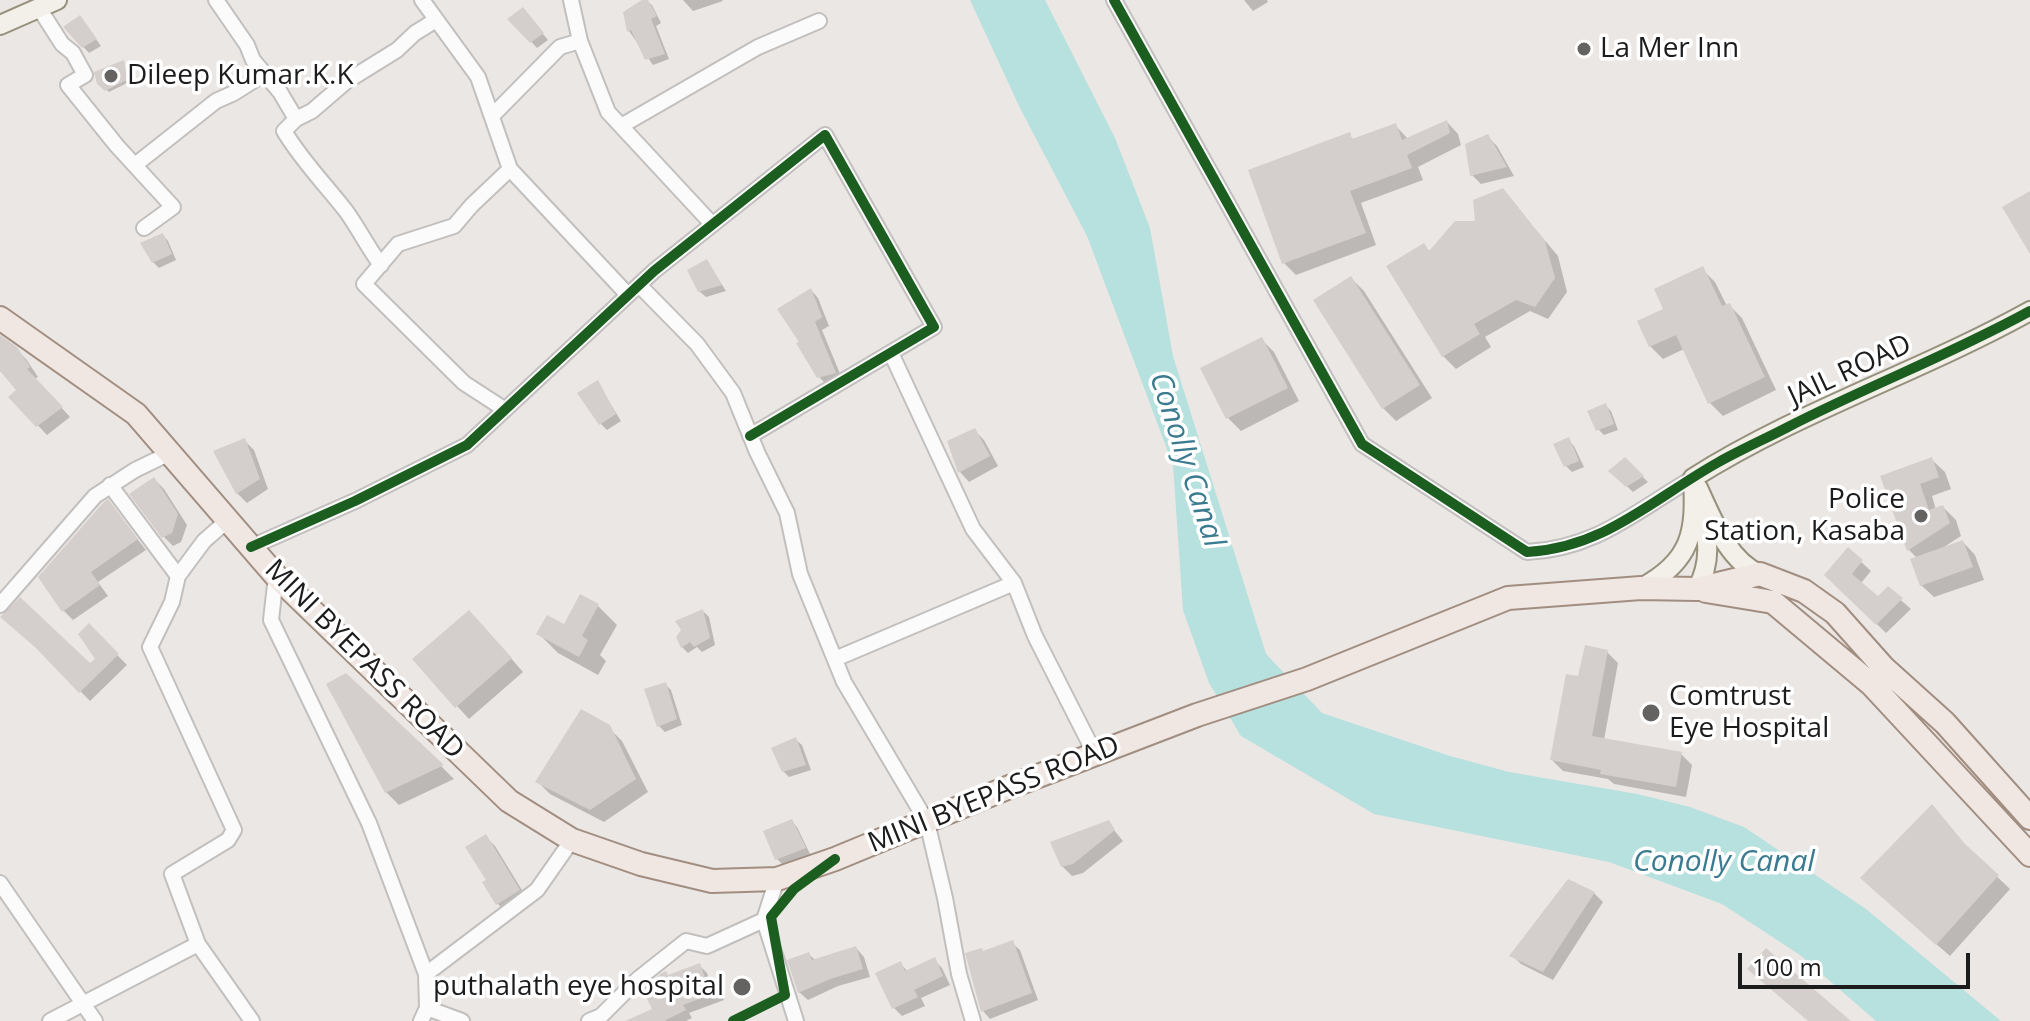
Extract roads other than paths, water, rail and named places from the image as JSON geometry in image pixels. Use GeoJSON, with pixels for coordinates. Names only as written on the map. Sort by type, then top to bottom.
{"type":"FeatureCollection","features":[{"type":"Feature","properties":{"kind":"main road","name":"MINI BYEPASS ROAD"},"geometry":{"type":"LineString","coordinates":[[0,318],[136,414],[276,576],[509,801],[572,840],[641,864],[712,881],[777,879],[835,859],[1095,754],[1197,715],[1307,679],[1508,598],[1641,588],[1697,589],[1760,574]]}},
{"type":"Feature","properties":{"kind":"main road"},"geometry":{"type":"LineString","coordinates":[[1760,574],[1804,591],[1835,613],[1884,668],[1945,723],[2030,818]]}},
{"type":"Feature","properties":{"kind":"main road"},"geometry":{"type":"LineString","coordinates":[[1697,589],[1773,602],[1871,684],[2030,855]]}},
{"type":"Feature","properties":{"kind":"street"},"geometry":{"type":"LineString","coordinates":[[216,0],[264,74],[288,102],[296,119]]}},
{"type":"Feature","properties":{"kind":"street"},"geometry":{"type":"LineString","coordinates":[[422,0],[478,77],[510,169],[633,290],[706,356],[733,393],[787,513],[800,574],[844,682],[927,822],[959,974],[973,1021]]}},
{"type":"Feature","properties":{"kind":"street"},"geometry":{"type":"LineString","coordinates":[[571,0],[580,41],[608,112],[712,224]]}},
{"type":"Feature","properties":{"kind":"street"},"geometry":{"type":"LineString","coordinates":[[1114,0],[1362,444],[1527,552],[1556,551],[1611,531],[1693,478]]}},
{"type":"Feature","properties":{"kind":"street"},"geometry":{"type":"LineString","coordinates":[[0,25],[48,4],[62,44],[73,53],[85,75],[68,85],[173,207],[144,228]]}},
{"type":"Feature","properties":{"kind":"street"},"geometry":{"type":"LineString","coordinates":[[381,265],[344,209],[301,158],[284,131],[347,81],[397,50],[415,33],[436,20]]}},
{"type":"Feature","properties":{"kind":"street"},"geometry":{"type":"LineString","coordinates":[[621,126],[758,47],[819,21]]}},
{"type":"Feature","properties":{"kind":"street"},"geometry":{"type":"LineString","coordinates":[[492,116],[560,47],[580,41]]}},
{"type":"Feature","properties":{"kind":"street"},"geometry":{"type":"LineString","coordinates":[[135,165],[216,101],[264,74]]}},
{"type":"Feature","properties":{"kind":"street"},"geometry":{"type":"LineString","coordinates":[[251,547],[355,501],[467,445],[633,290],[825,135],[934,327],[750,436]]}},
{"type":"Feature","properties":{"kind":"street"},"geometry":{"type":"LineString","coordinates":[[504,409],[464,383],[364,284],[398,244],[454,226],[510,169]]}},
{"type":"Feature","properties":{"kind":"street","name":"JAIL ROAD"},"geometry":{"type":"LineString","coordinates":[[1693,478],[1827,407],[2030,311]]}},
{"type":"Feature","properties":{"kind":"street"},"geometry":{"type":"LineString","coordinates":[[891,353],[973,529],[1014,583],[1035,636],[1095,754]]}},
{"type":"Feature","properties":{"kind":"street"},"geometry":{"type":"LineString","coordinates":[[0,605],[95,496],[168,454]]}},
{"type":"Feature","properties":{"kind":"street"},"geometry":{"type":"LineString","coordinates":[[1693,478],[1714,522],[1737,557],[1745,568],[1760,574]]}},
{"type":"Feature","properties":{"kind":"street"},"geometry":{"type":"LineString","coordinates":[[1641,588],[1659,579],[1686,550],[1695,513],[1693,478]]}},
{"type":"Feature","properties":{"kind":"street"},"geometry":{"type":"LineString","coordinates":[[1693,478],[1709,556],[1706,573],[1697,589]]}},
{"type":"Feature","properties":{"kind":"street"},"geometry":{"type":"LineString","coordinates":[[110,485],[178,576]]}},
{"type":"Feature","properties":{"kind":"street"},"geometry":{"type":"LineString","coordinates":[[228,520],[204,541],[178,576],[172,602],[150,647],[234,830],[228,840],[172,874],[198,944],[252,1021]]}},
{"type":"Feature","properties":{"kind":"street"},"geometry":{"type":"LineString","coordinates":[[276,576],[271,620],[369,823],[426,974],[424,1015],[462,1021]]}},
{"type":"Feature","properties":{"kind":"street"},"geometry":{"type":"LineString","coordinates":[[835,659],[1014,583]]}},
{"type":"Feature","properties":{"kind":"street"},"geometry":{"type":"LineString","coordinates":[[426,974],[537,890],[572,840]]}},
{"type":"Feature","properties":{"kind":"street"},"geometry":{"type":"LineString","coordinates":[[777,879],[764,920],[796,1021]]}},
{"type":"Feature","properties":{"kind":"street"},"geometry":{"type":"LineString","coordinates":[[0,883],[95,1021]]}},
{"type":"Feature","properties":{"kind":"street"},"geometry":{"type":"LineString","coordinates":[[598,1019],[638,979],[686,941],[707,946],[764,920]]}},
{"type":"Feature","properties":{"kind":"street"},"geometry":{"type":"LineString","coordinates":[[50,1021],[198,944]]}},
{"type":"Feature","properties":{"kind":"water","name":"Conolly Canal"},"geometry":{"type":"Polygon","coordinates":[[[970,0],[1045,0],[1115,138],[1150,228],[1173,356],[1266,654],[1322,713],[1450,756],[1509,772],[1637,794],[1690,807],[1744,827],[1866,909],[2001,1021],[1876,1021],[1800,955],[1722,904],[1609,862],[1374,814],[1241,736],[1209,683],[1183,610],[1173,465],[1087,236],[1020,108],[970,0]]]}},
{"type":"Feature","properties":{"kind":"place","name":"La Mer Inn"},"geometry":{"type":"Point","coordinates":[1584,49]}},
{"type":"Feature","properties":{"kind":"place","name":"Dileep Kumar.K.K"},"geometry":{"type":"Point","coordinates":[111,76]}},
{"type":"Feature","properties":{"kind":"place","name":"Police Station, Kasaba"},"geometry":{"type":"Point","coordinates":[1921,516]}},
{"type":"Feature","properties":{"kind":"place","name":"Comtrust Eye Hospital"},"geometry":{"type":"Point","coordinates":[1651,713]}},
{"type":"Feature","properties":{"kind":"place","name":"puthalath eye hospital"},"geometry":{"type":"Point","coordinates":[742,987]}}]}
